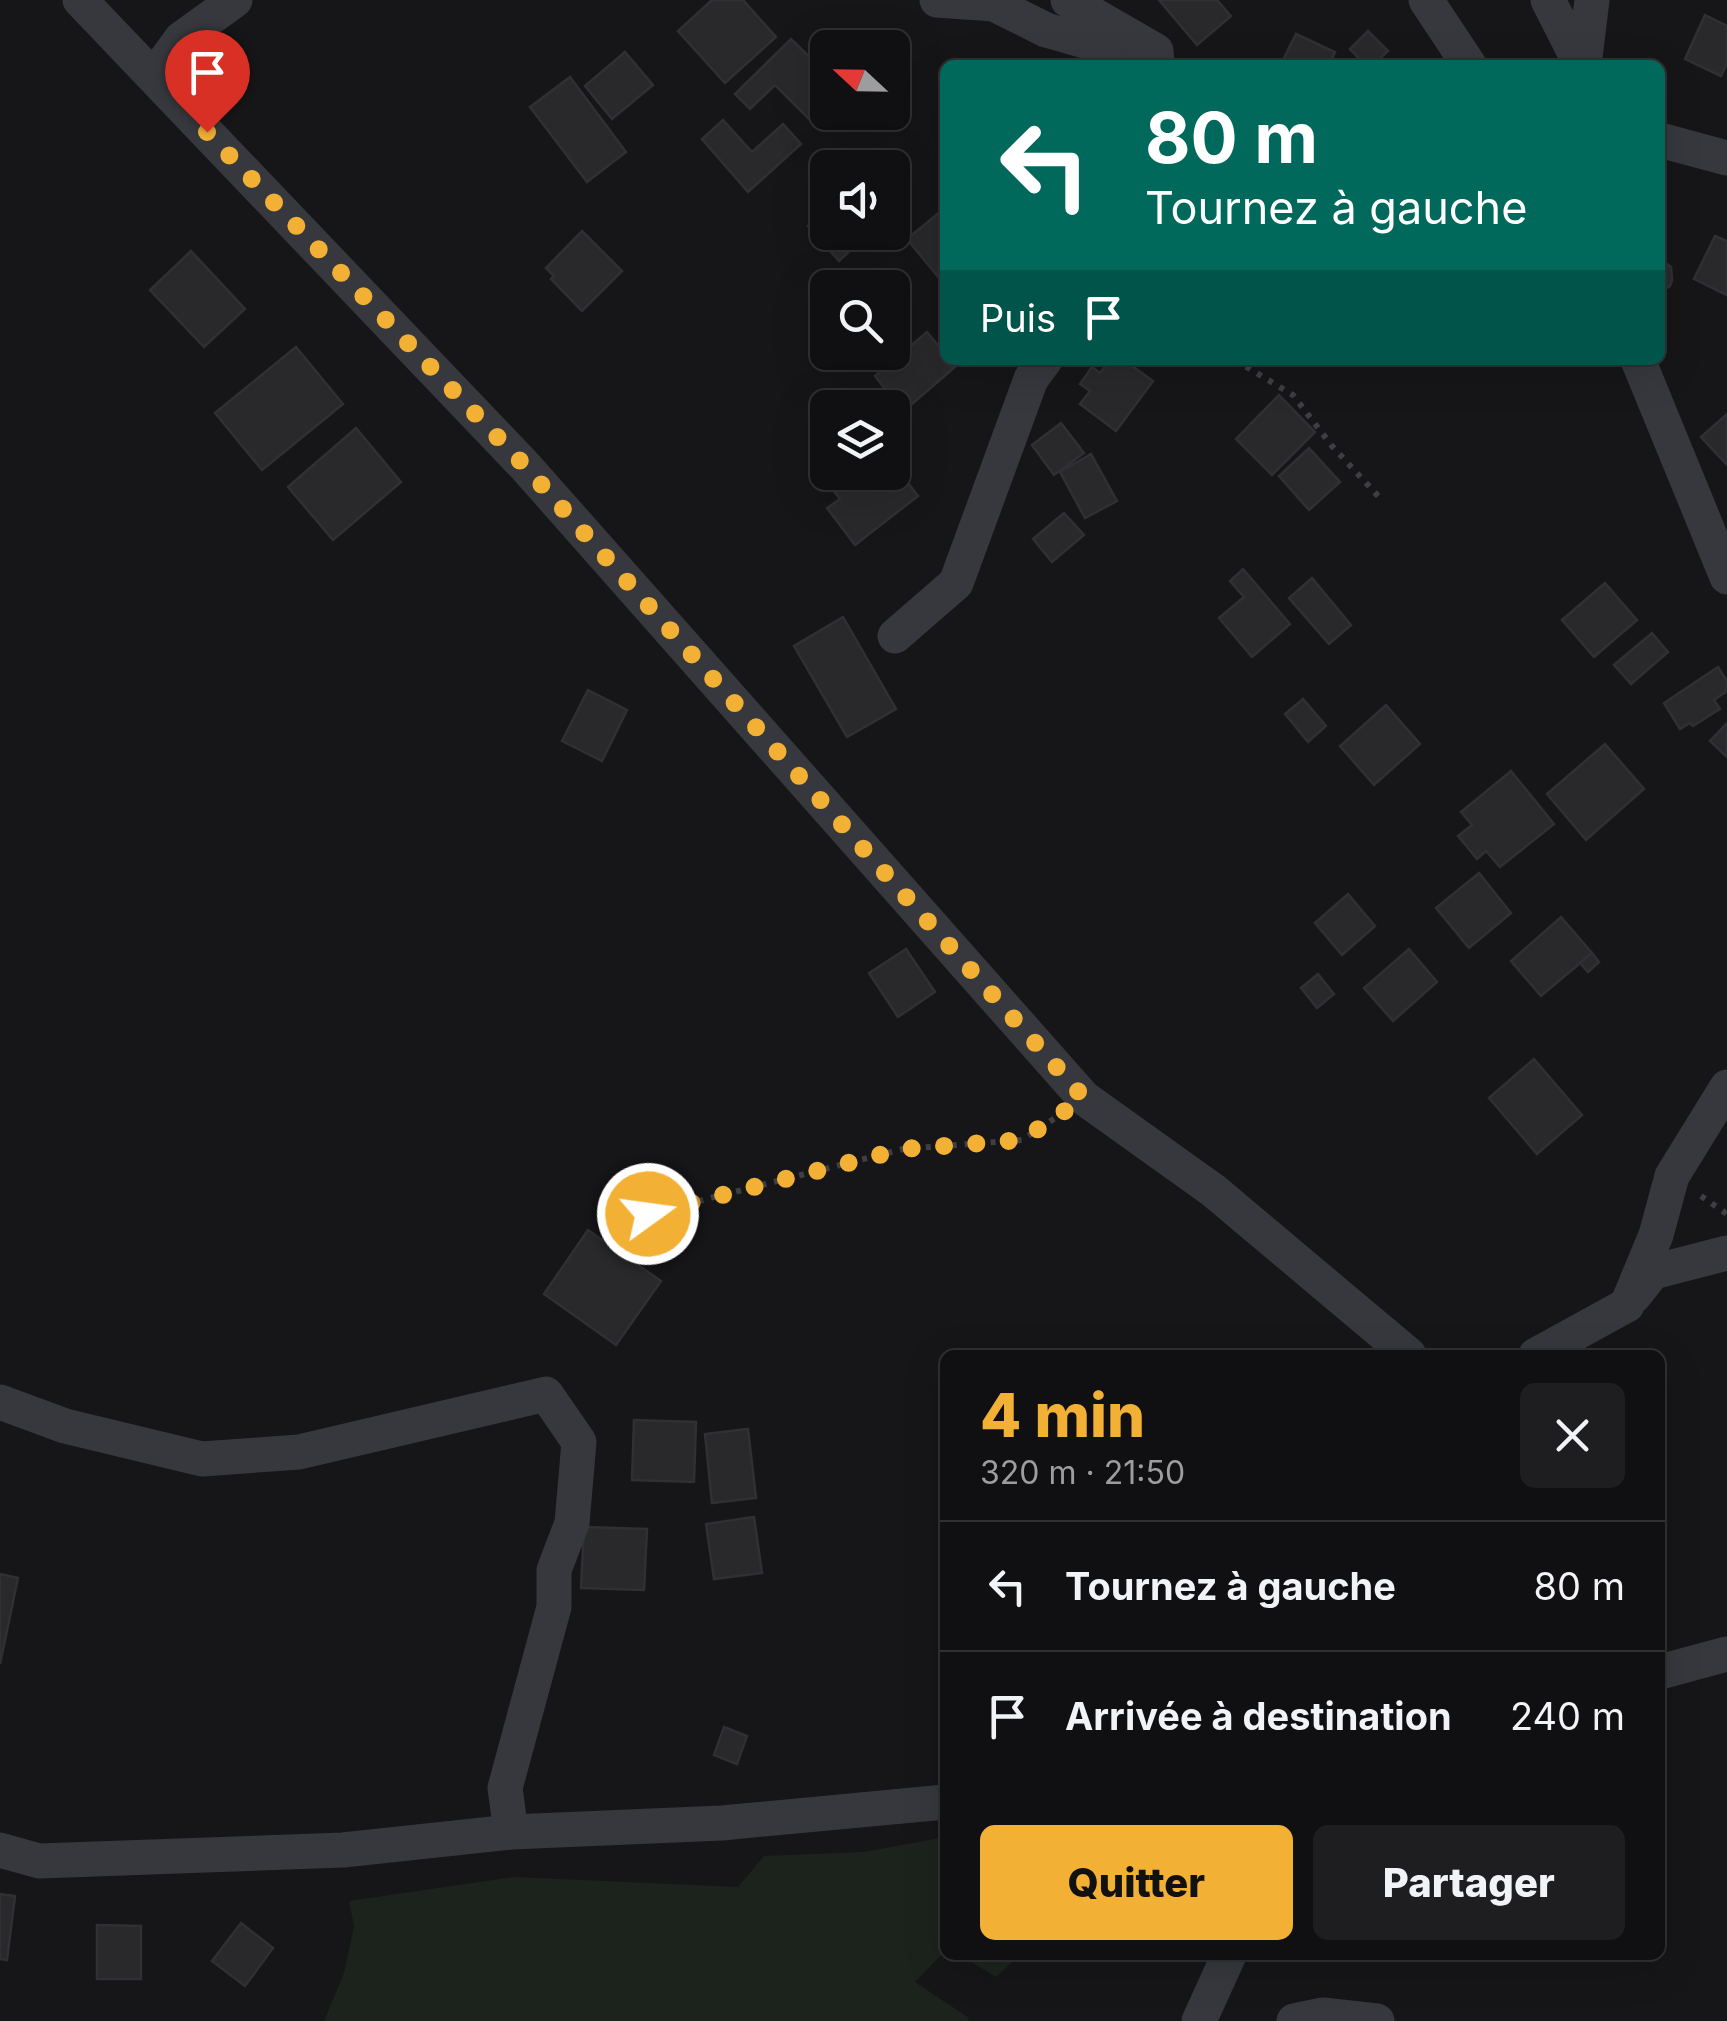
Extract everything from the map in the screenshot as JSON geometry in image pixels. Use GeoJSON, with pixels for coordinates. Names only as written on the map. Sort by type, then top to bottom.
{"type":"FeatureCollection","features":[{"type":"Feature","properties":{"kind":"street"},"geometry":{"type":"LineString","coordinates":[[80,0],[525,466],[1084,1098],[1214,1191],[1403,1350]]}},
{"type":"Feature","properties":{"kind":"street"},"geometry":{"type":"LineString","coordinates":[[154,76],[181,38],[235,0]]}},
{"type":"Feature","properties":{"kind":"street"},"geometry":{"type":"LineString","coordinates":[[937,0],[994,4],[1046,30],[1088,42],[1118,59],[1136,60]]}},
{"type":"Feature","properties":{"kind":"street"},"geometry":{"type":"LineString","coordinates":[[1068,0],[1156,50],[1157,60]]}},
{"type":"Feature","properties":{"kind":"street"},"geometry":{"type":"LineString","coordinates":[[1426,0],[1466,60]]}},
{"type":"Feature","properties":{"kind":"street"},"geometry":{"type":"LineString","coordinates":[[1548,0],[1579,60]]}},
{"type":"Feature","properties":{"kind":"street"},"geometry":{"type":"LineString","coordinates":[[1583,60],[1592,0]]}},
{"type":"Feature","properties":{"kind":"street"},"geometry":{"type":"LineString","coordinates":[[1665,141],[1727,158]]}},
{"type":"Feature","properties":{"kind":"street"},"geometry":{"type":"LineString","coordinates":[[896,636],[956,583],[1030,378],[1042,365]]}},
{"type":"Feature","properties":{"kind":"street"},"geometry":{"type":"LineString","coordinates":[[1640,365],[1727,577]]}},
{"type":"Feature","properties":{"kind":"street"},"geometry":{"type":"LineString","coordinates":[[1627,1305],[1656,1234],[1672,1176],[1727,1088]]}},
{"type":"Feature","properties":{"kind":"street"},"geometry":{"type":"LineString","coordinates":[[1545,1350],[1627,1305],[1653,1272],[1727,1254]]}},
{"type":"Feature","properties":{"kind":"street"},"geometry":{"type":"LineString","coordinates":[[0,1402],[65,1426],[202,1459],[298,1452],[546,1394],[579,1442],[578,1458],[572,1523],[554,1570],[554,1607],[505,1788],[510,1832]]}},
{"type":"Feature","properties":{"kind":"street"},"geometry":{"type":"LineString","coordinates":[[1665,1671],[1727,1654]]}},
{"type":"Feature","properties":{"kind":"street"},"geometry":{"type":"LineString","coordinates":[[0,1850],[39,1861],[344,1850],[510,1832],[722,1823],[940,1802]]}},
{"type":"Feature","properties":{"kind":"street"},"geometry":{"type":"LineString","coordinates":[[1199,2021],[1226,1960]]}},
{"type":"Feature","properties":{"kind":"street"},"geometry":{"type":"LineString","coordinates":[[1294,2021],[1323,2015],[1377,2021]]}},
{"type":"Feature","properties":{"kind":"path"},"geometry":{"type":"LineString","coordinates":[[1243,365],[1293,395],[1332,446],[1380,497]]}},
{"type":"Feature","properties":{"kind":"path"},"geometry":{"type":"LineString","coordinates":[[648,1214],[903,1149],[1022,1140],[1084,1098]]}},
{"type":"Feature","properties":{"kind":"shaded area"},"geometry":{"type":"Polygon","coordinates":[[[940,1838],[940,1956],[915,1982],[969,2018],[968,2021],[324,2021],[344,1973],[354,1926],[349,1901],[514,1877],[738,1887],[764,1856],[864,1852],[940,1838]]]}},
{"type":"Feature","properties":{"kind":"shaded area"},"geometry":{"type":"Polygon","coordinates":[[[968,1960],[1015,1960],[996,1977],[968,1960]]]}},
{"type":"Feature","properties":{"kind":"building"},"geometry":{"type":"Polygon","coordinates":[[[712,0],[743,0],[776,37],[725,83],[678,31],[712,0]]]}},
{"type":"Feature","properties":{"kind":"building"},"geometry":{"type":"Polygon","coordinates":[[[1159,0],[1217,0],[1231,16],[1197,45],[1159,0]]]}},
{"type":"Feature","properties":{"kind":"building"},"geometry":{"type":"Polygon","coordinates":[[[1705,15],[1727,26],[1727,63],[1721,76],[1685,59],[1705,15]]]}},
{"type":"Feature","properties":{"kind":"building"},"geometry":{"type":"Polygon","coordinates":[[[1368,31],[1388,51],[1378,60],[1360,60],[1350,49],[1368,31]]]}},
{"type":"Feature","properties":{"kind":"building"},"geometry":{"type":"Polygon","coordinates":[[[1296,34],[1335,52],[1331,60],[1284,58],[1296,34]]]}},
{"type":"Feature","properties":{"kind":"building"},"geometry":{"type":"Polygon","coordinates":[[[791,39],[810,57],[810,120],[775,85],[750,109],[735,94],[791,39]]]}},
{"type":"Feature","properties":{"kind":"building"},"geometry":{"type":"Polygon","coordinates":[[[625,52],[653,85],[612,119],[585,86],[625,52]]]}},
{"type":"Feature","properties":{"kind":"building"},"geometry":{"type":"Polygon","coordinates":[[[570,77],[626,152],[587,182],[530,107],[570,77]]]}},
{"type":"Feature","properties":{"kind":"building"},"geometry":{"type":"Polygon","coordinates":[[[723,120],[752,152],[783,124],[801,144],[748,192],[702,139],[723,120]]]}},
{"type":"Feature","properties":{"kind":"building"},"geometry":{"type":"Polygon","coordinates":[[[940,212],[940,277],[910,243],[910,237],[940,212]]]}},
{"type":"Feature","properties":{"kind":"building"},"geometry":{"type":"Polygon","coordinates":[[[582,231],[622,271],[582,311],[551,279],[554,276],[546,268],[582,231]]]}},
{"type":"Feature","properties":{"kind":"building"},"geometry":{"type":"Polygon","coordinates":[[[1715,236],[1727,241],[1727,295],[1694,279],[1715,236]]]}},
{"type":"Feature","properties":{"kind":"building"},"geometry":{"type":"Polygon","coordinates":[[[829,250],[851,250],[839,261],[829,250]]]}},
{"type":"Feature","properties":{"kind":"building"},"geometry":{"type":"Polygon","coordinates":[[[191,251],[245,309],[204,347],[150,290],[191,251]]]}},
{"type":"Feature","properties":{"kind":"building"},"geometry":{"type":"Polygon","coordinates":[[[1665,263],[1671,267],[1670,286],[1665,289],[1665,263]]]}},
{"type":"Feature","properties":{"kind":"building"},"geometry":{"type":"Polygon","coordinates":[[[927,332],[940,348],[940,365],[956,366],[912,404],[910,390],[886,390],[875,376],[882,370],[910,370],[910,346],[927,332]]]}},
{"type":"Feature","properties":{"kind":"building"},"geometry":{"type":"Polygon","coordinates":[[[296,347],[343,404],[262,470],[215,413],[296,347]]]}},
{"type":"Feature","properties":{"kind":"building"},"geometry":{"type":"Polygon","coordinates":[[[1106,365],[1131,365],[1153,381],[1116,431],[1080,404],[1090,391],[1080,384],[1092,367],[1100,373],[1106,365]]]}},
{"type":"Feature","properties":{"kind":"building"},"geometry":{"type":"Polygon","coordinates":[[[1279,395],[1315,432],[1272,475],[1236,439],[1279,395]]]}},
{"type":"Feature","properties":{"kind":"building"},"geometry":{"type":"Polygon","coordinates":[[[1727,414],[1727,465],[1701,437],[1727,414]]]}},
{"type":"Feature","properties":{"kind":"building"},"geometry":{"type":"Polygon","coordinates":[[[1061,423],[1084,453],[1054,475],[1032,445],[1061,423]]]}},
{"type":"Feature","properties":{"kind":"building"},"geometry":{"type":"Polygon","coordinates":[[[356,428],[401,482],[333,540],[288,487],[356,428]]]}},
{"type":"Feature","properties":{"kind":"building"},"geometry":{"type":"Polygon","coordinates":[[[1309,448],[1340,482],[1309,510],[1279,476],[1309,448]]]}},
{"type":"Feature","properties":{"kind":"building"},"geometry":{"type":"Polygon","coordinates":[[[1091,454],[1117,501],[1085,518],[1060,472],[1091,454]]]}},
{"type":"Feature","properties":{"kind":"building"},"geometry":{"type":"Polygon","coordinates":[[[910,486],[918,496],[855,545],[827,508],[840,499],[833,490],[910,490],[910,486]]]}},
{"type":"Feature","properties":{"kind":"building"},"geometry":{"type":"Polygon","coordinates":[[[1064,513],[1084,535],[1052,562],[1033,539],[1064,513]]]}},
{"type":"Feature","properties":{"kind":"building"},"geometry":{"type":"Polygon","coordinates":[[[1243,569],[1290,624],[1252,657],[1219,618],[1244,597],[1230,581],[1243,569]]]}},
{"type":"Feature","properties":{"kind":"building"},"geometry":{"type":"Polygon","coordinates":[[[1312,578],[1351,625],[1329,644],[1289,598],[1312,578]]]}},
{"type":"Feature","properties":{"kind":"building"},"geometry":{"type":"Polygon","coordinates":[[[1605,583],[1637,620],[1594,657],[1562,620],[1605,583]]]}},
{"type":"Feature","properties":{"kind":"building"},"geometry":{"type":"Polygon","coordinates":[[[843,617],[896,709],[847,737],[794,646],[843,617]]]}},
{"type":"Feature","properties":{"kind":"building"},"geometry":{"type":"Polygon","coordinates":[[[1652,633],[1668,652],[1631,684],[1614,665],[1652,633]]]}},
{"type":"Feature","properties":{"kind":"building"},"geometry":{"type":"Polygon","coordinates":[[[1718,667],[1727,681],[1727,691],[1714,700],[1720,709],[1693,726],[1690,723],[1680,729],[1664,703],[1718,667]]]}},
{"type":"Feature","properties":{"kind":"building"},"geometry":{"type":"Polygon","coordinates":[[[588,690],[627,710],[602,761],[562,741],[588,690]]]}},
{"type":"Feature","properties":{"kind":"building"},"geometry":{"type":"Polygon","coordinates":[[[1303,699],[1326,726],[1308,742],[1285,714],[1303,699]]]}},
{"type":"Feature","properties":{"kind":"building"},"geometry":{"type":"Polygon","coordinates":[[[1386,705],[1420,744],[1374,785],[1340,746],[1386,705]]]}},
{"type":"Feature","properties":{"kind":"building"},"geometry":{"type":"Polygon","coordinates":[[[1727,723],[1727,757],[1710,741],[1727,723]]]}},
{"type":"Feature","properties":{"kind":"building"},"geometry":{"type":"Polygon","coordinates":[[[1605,744],[1644,789],[1586,840],[1547,794],[1605,744]]]}},
{"type":"Feature","properties":{"kind":"building"},"geometry":{"type":"Polygon","coordinates":[[[1511,771],[1554,824],[1500,867],[1486,851],[1477,859],[1458,836],[1472,825],[1461,812],[1511,771]]]}},
{"type":"Feature","properties":{"kind":"building"},"geometry":{"type":"Polygon","coordinates":[[[1479,873],[1511,913],[1469,948],[1436,908],[1479,873]]]}},
{"type":"Feature","properties":{"kind":"building"},"geometry":{"type":"Polygon","coordinates":[[[1348,894],[1375,926],[1342,955],[1315,923],[1348,894]]]}},
{"type":"Feature","properties":{"kind":"building"},"geometry":{"type":"Polygon","coordinates":[[[1561,917],[1592,953],[1541,996],[1511,961],[1561,917]]]}},
{"type":"Feature","properties":{"kind":"building"},"geometry":{"type":"Polygon","coordinates":[[[906,949],[935,992],[898,1017],[869,973],[906,949]]]}},
{"type":"Feature","properties":{"kind":"building"},"geometry":{"type":"Polygon","coordinates":[[[1409,949],[1437,982],[1393,1021],[1364,988],[1409,949]]]}},
{"type":"Feature","properties":{"kind":"building"},"geometry":{"type":"Polygon","coordinates":[[[1592,953],[1599,962],[1588,972],[1580,963],[1592,953]]]}},
{"type":"Feature","properties":{"kind":"building"},"geometry":{"type":"Polygon","coordinates":[[[1318,974],[1334,994],[1317,1008],[1301,988],[1318,974]]]}},
{"type":"Feature","properties":{"kind":"building"},"geometry":{"type":"Polygon","coordinates":[[[1534,1059],[1582,1115],[1537,1154],[1489,1098],[1534,1059]]]}},
{"type":"Feature","properties":{"kind":"building"},"geometry":{"type":"Polygon","coordinates":[[[588,1230],[661,1281],[616,1345],[544,1294],[588,1230]]]}},
{"type":"Feature","properties":{"kind":"building"},"geometry":{"type":"Polygon","coordinates":[[[634,1420],[696,1422],[694,1482],[632,1480],[634,1420]]]}},
{"type":"Feature","properties":{"kind":"building"},"geometry":{"type":"Polygon","coordinates":[[[748,1429],[756,1498],[712,1503],[705,1434],[748,1429]]]}},
{"type":"Feature","properties":{"kind":"building"},"geometry":{"type":"Polygon","coordinates":[[[754,1517],[762,1573],[714,1579],[706,1524],[754,1517]]]}},
{"type":"Feature","properties":{"kind":"building"},"geometry":{"type":"Polygon","coordinates":[[[584,1527],[647,1529],[644,1590],[581,1588],[584,1527]]]}},
{"type":"Feature","properties":{"kind":"building"},"geometry":{"type":"Polygon","coordinates":[[[0,1574],[18,1578],[0,1664],[0,1574]]]}},
{"type":"Feature","properties":{"kind":"building"},"geometry":{"type":"Polygon","coordinates":[[[724,1727],[747,1736],[737,1764],[714,1755],[724,1727]]]}},
{"type":"Feature","properties":{"kind":"building"},"geometry":{"type":"Polygon","coordinates":[[[0,1894],[15,1896],[7,1960],[0,1959],[0,1894]]]}},
{"type":"Feature","properties":{"kind":"building"},"geometry":{"type":"Polygon","coordinates":[[[241,1923],[273,1948],[245,1986],[212,1961],[241,1923]]]}},
{"type":"Feature","properties":{"kind":"building"},"geometry":{"type":"Polygon","coordinates":[[[97,1925],[141,1926],[141,1979],[97,1979],[97,1925]]]}},
{"type":"Feature","properties":{"kind":"route"},"geometry":{"type":"LineString","coordinates":[[207,132],[525,466],[1084,1098],[1022,1140],[903,1149],[648,1214]]}}]}
